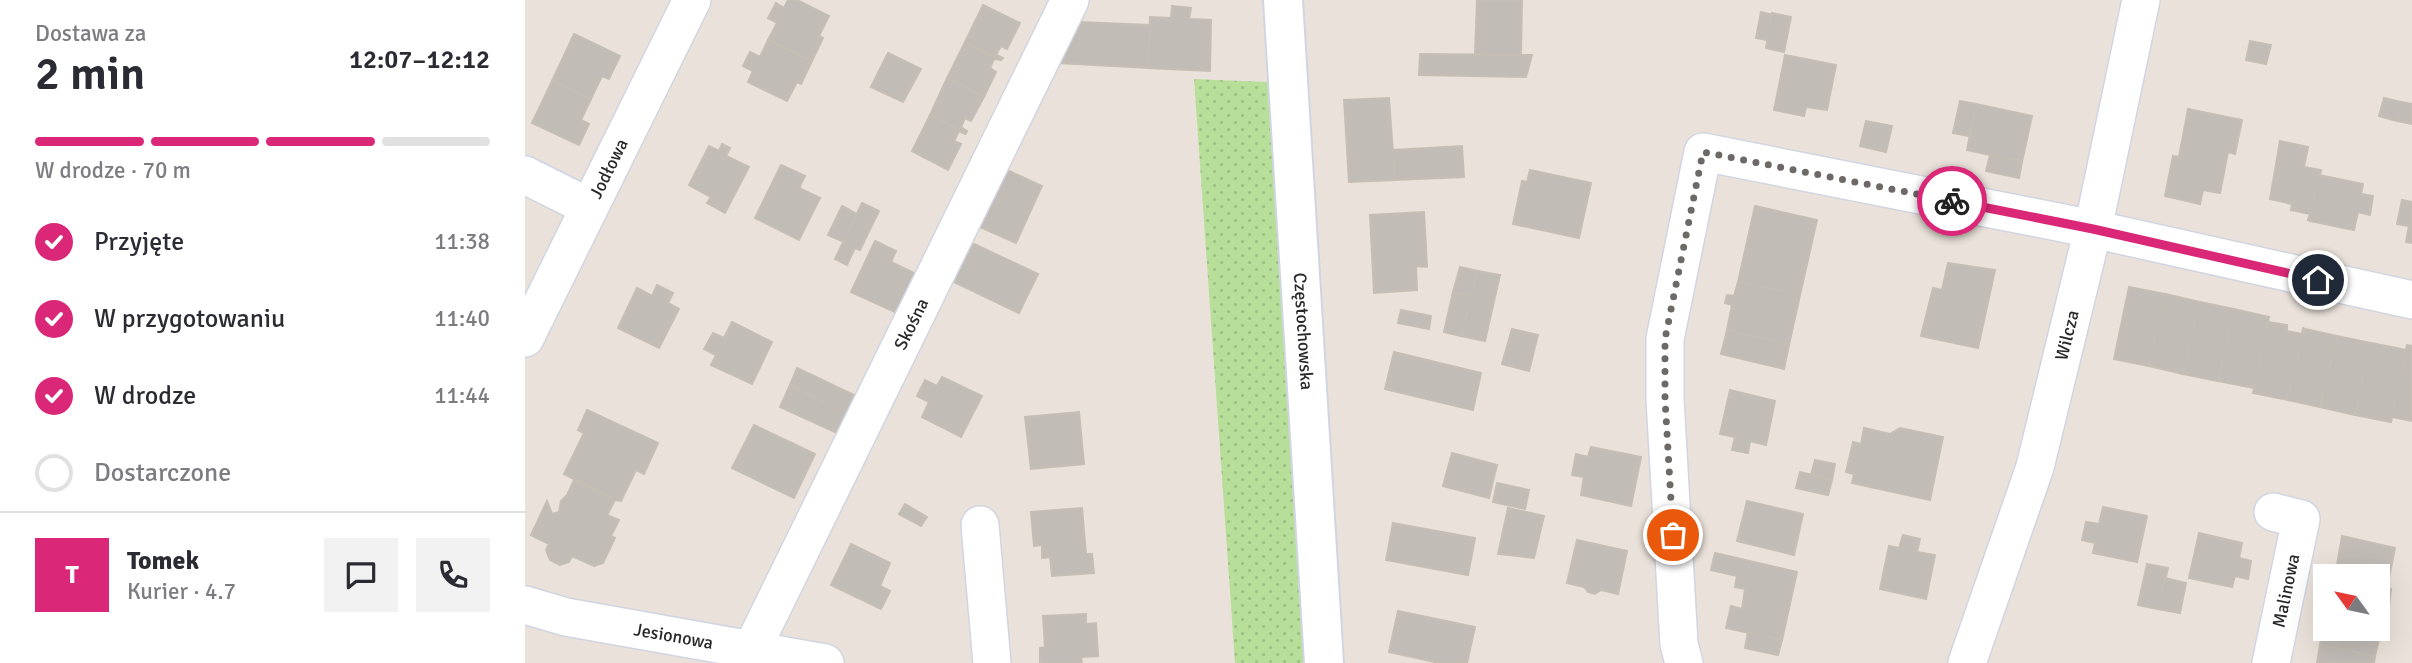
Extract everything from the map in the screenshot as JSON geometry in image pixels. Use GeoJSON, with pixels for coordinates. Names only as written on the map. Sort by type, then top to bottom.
{"type":"FeatureCollection","features":[{"type":"Feature","properties":{"kind":"main road","name":"Częstochowska"},"geometry":{"type":"LineString","coordinates":[[1283,0],[1324,663]]}},
{"type":"Feature","properties":{"kind":"street","name":"Jodłowa"},"geometry":{"type":"LineString","coordinates":[[525,338],[692,0]]}},
{"type":"Feature","properties":{"kind":"street","name":"Skośna"},"geometry":{"type":"LineString","coordinates":[[752,649],[1070,0]]}},
{"type":"Feature","properties":{"kind":"street","name":"Wilcza"},"geometry":{"type":"LineString","coordinates":[[1967,663],[2035,467],[2093,229],[2141,0]]}},
{"type":"Feature","properties":{"kind":"street"},"geometry":{"type":"LineString","coordinates":[[1684,663],[1678,631],[1665,399],[1665,339],[1703,152],[2093,229],[2412,300]]}},
{"type":"Feature","properties":{"kind":"street"},"geometry":{"type":"LineString","coordinates":[[525,175],[589,207]]}},
{"type":"Feature","properties":{"kind":"street","name":"Malinowa"},"geometry":{"type":"LineString","coordinates":[[2271,663],[2287,516]]}},
{"type":"Feature","properties":{"kind":"street"},"geometry":{"type":"LineString","coordinates":[[980,525],[992,663]]}},
{"type":"Feature","properties":{"kind":"street","name":"Jesionowa"},"geometry":{"type":"LineString","coordinates":[[525,604],[566,617],[825,663]]}},
{"type":"Feature","properties":{"kind":"green space"},"geometry":{"type":"Polygon","coordinates":[[[1194,79],[1288,83],[1324,663],[1235,663],[1194,79]]]}},
{"type":"Feature","properties":{"kind":"building"},"geometry":{"type":"Polygon","coordinates":[[[788,0],[797,0],[829,16],[819,36],[823,38],[812,61],[768,40],[777,23],[768,18],[776,3],[784,8],[788,0]]]}},
{"type":"Feature","properties":{"kind":"building"},"geometry":{"type":"Polygon","coordinates":[[[1477,0],[1522,0],[1521,55],[1475,54],[1477,0]]]}},
{"type":"Feature","properties":{"kind":"building"},"geometry":{"type":"Polygon","coordinates":[[[983,5],[1020,23],[1007,49],[1001,46],[996,55],[1003,58],[1001,60],[965,42],[983,5]]]}},
{"type":"Feature","properties":{"kind":"building"},"geometry":{"type":"Polygon","coordinates":[[[1172,6],[1191,8],[1189,19],[1211,20],[1210,71],[1148,68],[1150,17],[1171,18],[1172,6]]]}},
{"type":"Feature","properties":{"kind":"building"},"geometry":{"type":"Polygon","coordinates":[[[1761,12],[1773,15],[1767,40],[1756,38],[1761,12]]]}},
{"type":"Feature","properties":{"kind":"building"},"geometry":{"type":"Polygon","coordinates":[[[1772,13],[1791,17],[1784,52],[1766,48],[1772,13]]]}},
{"type":"Feature","properties":{"kind":"building"},"geometry":{"type":"Polygon","coordinates":[[[1079,22],[1149,25],[1148,68],[1059,63],[1079,22]]]}},
{"type":"Feature","properties":{"kind":"building"},"geometry":{"type":"Polygon","coordinates":[[[574,34],[620,56],[609,79],[602,76],[591,99],[552,81],[574,34]]]}},
{"type":"Feature","properties":{"kind":"building"},"geometry":{"type":"Polygon","coordinates":[[[768,40],[812,61],[801,84],[797,82],[787,101],[748,82],[753,71],[743,66],[750,52],[760,57],[768,40]]]}},
{"type":"Feature","properties":{"kind":"building"},"geometry":{"type":"Polygon","coordinates":[[[2250,41],[2271,45],[2266,64],[2246,60],[2250,41]]]}},
{"type":"Feature","properties":{"kind":"building"},"geometry":{"type":"Polygon","coordinates":[[[965,42],[1001,60],[994,59],[990,68],[996,72],[984,97],[947,78],[965,42]]]}},
{"type":"Feature","properties":{"kind":"building"},"geometry":{"type":"Polygon","coordinates":[[[888,53],[921,69],[903,102],[871,87],[888,53]]]}},
{"type":"Feature","properties":{"kind":"building"},"geometry":{"type":"Polygon","coordinates":[[[1420,54],[1532,55],[1526,77],[1419,75],[1420,54]]]}},
{"type":"Feature","properties":{"kind":"building"},"geometry":{"type":"Polygon","coordinates":[[[1785,55],[1836,65],[1827,110],[1806,107],[1804,116],[1774,110],[1785,55]]]}},
{"type":"Feature","properties":{"kind":"building"},"geometry":{"type":"Polygon","coordinates":[[[947,78],[984,97],[971,121],[965,118],[961,127],[966,133],[930,115],[947,78]]]}},
{"type":"Feature","properties":{"kind":"building"},"geometry":{"type":"Polygon","coordinates":[[[552,81],[591,99],[581,120],[589,124],[579,145],[532,123],[552,81]]]}},
{"type":"Feature","properties":{"kind":"building"},"geometry":{"type":"Polygon","coordinates":[[[1389,98],[1395,180],[1349,182],[1344,100],[1389,98]]]}},
{"type":"Feature","properties":{"kind":"building"},"geometry":{"type":"Polygon","coordinates":[[[2384,98],[2401,102],[2397,121],[2379,116],[2384,98]]]}},
{"type":"Feature","properties":{"kind":"building"},"geometry":{"type":"Polygon","coordinates":[[[1960,101],[1976,104],[1969,136],[1953,133],[1960,101]]]}},
{"type":"Feature","properties":{"kind":"building"},"geometry":{"type":"Polygon","coordinates":[[[2401,102],[2412,104],[2412,124],[2397,121],[2401,102]]]}},
{"type":"Feature","properties":{"kind":"building"},"geometry":{"type":"Polygon","coordinates":[[[1976,104],[2032,116],[2022,162],[1967,150],[1976,104]]]}},
{"type":"Feature","properties":{"kind":"building"},"geometry":{"type":"Polygon","coordinates":[[[2188,109],[2242,120],[2235,154],[2228,152],[2220,193],[2203,190],[2200,204],[2165,196],[2173,156],[2179,157],[2188,109]]]}},
{"type":"Feature","properties":{"kind":"building"},"geometry":{"type":"Polygon","coordinates":[[[930,115],[966,133],[959,131],[954,141],[961,144],[948,170],[912,151],[930,115]]]}},
{"type":"Feature","properties":{"kind":"building"},"geometry":{"type":"Polygon","coordinates":[[[1866,121],[1892,126],[1886,152],[1860,146],[1866,121]]]}},
{"type":"Feature","properties":{"kind":"building"},"geometry":{"type":"Polygon","coordinates":[[[2280,141],[2308,147],[2304,167],[2321,170],[2310,221],[2310,214],[2291,210],[2292,204],[2270,199],[2280,141]]]}},
{"type":"Feature","properties":{"kind":"building"},"geometry":{"type":"Polygon","coordinates":[[[722,144],[730,148],[726,156],[749,167],[725,213],[707,203],[711,197],[689,185],[709,146],[719,151],[722,144]]]}},
{"type":"Feature","properties":{"kind":"building"},"geometry":{"type":"Polygon","coordinates":[[[1462,146],[1464,177],[1395,180],[1393,150],[1462,146]]]}},
{"type":"Feature","properties":{"kind":"building"},"geometry":{"type":"Polygon","coordinates":[[[1990,155],[2022,162],[2019,178],[1986,171],[1990,155]]]}},
{"type":"Feature","properties":{"kind":"building"},"geometry":{"type":"Polygon","coordinates":[[[781,165],[805,176],[799,188],[820,198],[799,240],[755,218],[781,165]]]}},
{"type":"Feature","properties":{"kind":"building"},"geometry":{"type":"Polygon","coordinates":[[[1007,170],[1042,186],[1016,243],[980,227],[1007,170]]]}},
{"type":"Feature","properties":{"kind":"building"},"geometry":{"type":"Polygon","coordinates":[[[1530,170],[1591,183],[1579,238],[1513,224],[1522,181],[1527,182],[1530,170]]]}},
{"type":"Feature","properties":{"kind":"building"},"geometry":{"type":"Polygon","coordinates":[[[2319,175],[2363,184],[2361,194],[2373,196],[2370,215],[2358,212],[2354,230],[2310,221],[2319,175]]]}},
{"type":"Feature","properties":{"kind":"building"},"geometry":{"type":"Polygon","coordinates":[[[2402,200],[2412,202],[2412,243],[2406,242],[2409,226],[2397,224],[2402,200]]]}},
{"type":"Feature","properties":{"kind":"building"},"geometry":{"type":"Polygon","coordinates":[[[862,203],[879,211],[860,250],[855,248],[847,265],[835,259],[862,203]]]}},
{"type":"Feature","properties":{"kind":"building"},"geometry":{"type":"Polygon","coordinates":[[[842,206],[857,214],[844,242],[828,235],[842,206]]]}},
{"type":"Feature","properties":{"kind":"building"},"geometry":{"type":"Polygon","coordinates":[[[1755,206],[1817,220],[1800,295],[1738,282],[1755,206]]]}},
{"type":"Feature","properties":{"kind":"building"},"geometry":{"type":"Polygon","coordinates":[[[1424,212],[1427,267],[1416,266],[1417,290],[1374,293],[1370,215],[1424,212]]]}},
{"type":"Feature","properties":{"kind":"building"},"geometry":{"type":"Polygon","coordinates":[[[875,241],[896,251],[891,262],[916,274],[897,313],[851,292],[875,241]]]}},
{"type":"Feature","properties":{"kind":"building"},"geometry":{"type":"Polygon","coordinates":[[[972,243],[1038,274],[1019,313],[954,282],[972,243]]]}},
{"type":"Feature","properties":{"kind":"building"},"geometry":{"type":"Polygon","coordinates":[[[1948,263],[1995,270],[1978,348],[1921,336],[1933,288],[1942,290],[1948,263]]]}},
{"type":"Feature","properties":{"kind":"building"},"geometry":{"type":"Polygon","coordinates":[[[1460,267],[1478,271],[1472,295],[1453,292],[1460,267]]]}},
{"type":"Feature","properties":{"kind":"building"},"geometry":{"type":"Polygon","coordinates":[[[1478,271],[1500,275],[1485,341],[1461,336],[1478,271]]]}},
{"type":"Feature","properties":{"kind":"building"},"geometry":{"type":"Polygon","coordinates":[[[1738,282],[1800,295],[1789,345],[1727,330],[1732,305],[1725,303],[1727,295],[1734,296],[1738,282]]]}},
{"type":"Feature","properties":{"kind":"building"},"geometry":{"type":"Polygon","coordinates":[[[657,285],[673,293],[668,303],[679,309],[659,348],[618,328],[637,288],[652,296],[657,285]]]}},
{"type":"Feature","properties":{"kind":"building"},"geometry":{"type":"Polygon","coordinates":[[[2129,287],[2165,294],[2149,366],[2114,359],[2129,287]]]}},
{"type":"Feature","properties":{"kind":"building"},"geometry":{"type":"Polygon","coordinates":[[[1453,292],[1472,295],[1461,336],[1444,332],[1453,292]]]}},
{"type":"Feature","properties":{"kind":"building"},"geometry":{"type":"Polygon","coordinates":[[[2165,294],[2200,302],[2183,374],[2149,366],[2165,294]]]}},
{"type":"Feature","properties":{"kind":"building"},"geometry":{"type":"Polygon","coordinates":[[[2200,302],[2234,309],[2218,381],[2183,374],[2200,302]]]}},
{"type":"Feature","properties":{"kind":"building"},"geometry":{"type":"Polygon","coordinates":[[[2234,309],[2269,317],[2254,388],[2218,381],[2234,309]]]}},
{"type":"Feature","properties":{"kind":"building"},"geometry":{"type":"Polygon","coordinates":[[[1401,310],[1431,316],[1429,329],[1398,323],[1401,310]]]}},
{"type":"Feature","properties":{"kind":"building"},"geometry":{"type":"Polygon","coordinates":[[[732,322],[772,342],[752,384],[711,365],[716,355],[704,349],[713,333],[724,338],[732,322]]]}},
{"type":"Feature","properties":{"kind":"building"},"geometry":{"type":"Polygon","coordinates":[[[2268,322],[2287,325],[2287,331],[2302,334],[2303,328],[2305,329],[2288,400],[2253,393],[2268,322]]]}},
{"type":"Feature","properties":{"kind":"building"},"geometry":{"type":"Polygon","coordinates":[[[1512,329],[1538,335],[1529,371],[1502,364],[1512,329]]]}},
{"type":"Feature","properties":{"kind":"building"},"geometry":{"type":"Polygon","coordinates":[[[2305,329],[2337,336],[2320,407],[2288,400],[2305,329]]]}},
{"type":"Feature","properties":{"kind":"building"},"geometry":{"type":"Polygon","coordinates":[[[1727,330],[1789,345],[1784,369],[1721,354],[1727,330]]]}},
{"type":"Feature","properties":{"kind":"building"},"geometry":{"type":"Polygon","coordinates":[[[2337,336],[2371,343],[2355,415],[2320,407],[2337,336]]]}},
{"type":"Feature","properties":{"kind":"building"},"geometry":{"type":"Polygon","coordinates":[[[2371,343],[2407,350],[2391,422],[2355,415],[2371,343]]]}},
{"type":"Feature","properties":{"kind":"building"},"geometry":{"type":"Polygon","coordinates":[[[2407,345],[2412,346],[2412,421],[2392,417],[2407,345]]]}},
{"type":"Feature","properties":{"kind":"building"},"geometry":{"type":"Polygon","coordinates":[[[1394,352],[1481,373],[1473,410],[1385,389],[1394,352]]]}},
{"type":"Feature","properties":{"kind":"building"},"geometry":{"type":"Polygon","coordinates":[[[797,368],[854,395],[846,412],[790,385],[797,368]]]}},
{"type":"Feature","properties":{"kind":"building"},"geometry":{"type":"Polygon","coordinates":[[[942,377],[982,396],[961,437],[922,417],[929,402],[917,396],[925,380],[937,386],[942,377]]]}},
{"type":"Feature","properties":{"kind":"building"},"geometry":{"type":"Polygon","coordinates":[[[790,385],[846,412],[837,433],[780,407],[790,385]]]}},
{"type":"Feature","properties":{"kind":"building"},"geometry":{"type":"Polygon","coordinates":[[[1730,390],[1775,401],[1766,445],[1750,441],[1748,453],[1732,450],[1735,437],[1720,434],[1730,390]]]}},
{"type":"Feature","properties":{"kind":"building"},"geometry":{"type":"Polygon","coordinates":[[[587,410],[658,443],[644,474],[636,470],[621,501],[564,474],[584,433],[578,430],[587,410]]]}},
{"type":"Feature","properties":{"kind":"building"},"geometry":{"type":"Polygon","coordinates":[[[1079,412],[1084,464],[1031,469],[1025,417],[1079,412]]]}},
{"type":"Feature","properties":{"kind":"building"},"geometry":{"type":"Polygon","coordinates":[[[754,425],[815,454],[794,498],[732,468],[754,425]]]}},
{"type":"Feature","properties":{"kind":"building"},"geometry":{"type":"Polygon","coordinates":[[[1864,428],[1890,434],[1900,428],[1943,437],[1930,500],[1852,483],[1854,474],[1846,472],[1853,442],[1861,444],[1864,428]]]}},
{"type":"Feature","properties":{"kind":"building"},"geometry":{"type":"Polygon","coordinates":[[[1591,447],[1641,457],[1631,506],[1581,495],[1584,477],[1572,475],[1576,454],[1588,457],[1591,447]]]}},
{"type":"Feature","properties":{"kind":"building"},"geometry":{"type":"Polygon","coordinates":[[[1452,453],[1497,465],[1489,498],[1443,486],[1452,453]]]}},
{"type":"Feature","properties":{"kind":"building"},"geometry":{"type":"Polygon","coordinates":[[[1815,460],[1835,464],[1832,480],[1811,475],[1815,460]]]}},
{"type":"Feature","properties":{"kind":"building"},"geometry":{"type":"Polygon","coordinates":[[[1800,472],[1832,480],[1828,495],[1796,488],[1800,472]]]}},
{"type":"Feature","properties":{"kind":"building"},"geometry":{"type":"Polygon","coordinates":[[[574,480],[615,500],[607,515],[619,520],[611,536],[615,538],[603,563],[594,566],[572,556],[569,562],[560,565],[550,560],[546,550],[549,544],[531,535],[547,501],[552,514],[559,512],[561,501],[574,480]]]}},
{"type":"Feature","properties":{"kind":"building"},"geometry":{"type":"Polygon","coordinates":[[[1497,483],[1529,490],[1525,509],[1493,502],[1497,483]]]}},
{"type":"Feature","properties":{"kind":"building"},"geometry":{"type":"Polygon","coordinates":[[[1747,501],[1803,514],[1794,555],[1737,541],[1747,501]]]}},
{"type":"Feature","properties":{"kind":"building"},"geometry":{"type":"Polygon","coordinates":[[[905,504],[927,517],[921,526],[899,514],[905,504]]]}},
{"type":"Feature","properties":{"kind":"building"},"geometry":{"type":"Polygon","coordinates":[[[2103,507],[2147,516],[2137,562],[2093,553],[2095,543],[2082,540],[2086,522],[2099,524],[2103,507]]]}},
{"type":"Feature","properties":{"kind":"building"},"geometry":{"type":"Polygon","coordinates":[[[1082,508],[1086,554],[1092,554],[1094,573],[1052,576],[1050,557],[1042,558],[1042,545],[1034,546],[1031,512],[1082,508]]]}},
{"type":"Feature","properties":{"kind":"building"},"geometry":{"type":"Polygon","coordinates":[[[1508,508],[1544,516],[1534,558],[1498,554],[1508,508]]]}},
{"type":"Feature","properties":{"kind":"building"},"geometry":{"type":"Polygon","coordinates":[[[1393,523],[1475,538],[1468,575],[1386,560],[1393,523]]]}},
{"type":"Feature","properties":{"kind":"building"},"geometry":{"type":"Polygon","coordinates":[[[2199,533],[2242,543],[2239,558],[2251,561],[2248,579],[2235,576],[2232,587],[2189,578],[2199,533]]]}},
{"type":"Feature","properties":{"kind":"building"},"geometry":{"type":"Polygon","coordinates":[[[1903,535],[1920,539],[1917,552],[1935,555],[1926,599],[1880,589],[1889,546],[1899,548],[1903,535]]]}},
{"type":"Feature","properties":{"kind":"building"},"geometry":{"type":"Polygon","coordinates":[[[2342,536],[2395,548],[2391,568],[2391,564],[2337,564],[2342,536]]]}},
{"type":"Feature","properties":{"kind":"building"},"geometry":{"type":"Polygon","coordinates":[[[1577,540],[1627,551],[1618,594],[1601,590],[1595,594],[1584,587],[1567,583],[1577,540]]]}},
{"type":"Feature","properties":{"kind":"building"},"geometry":{"type":"Polygon","coordinates":[[[851,544],[890,563],[880,586],[890,591],[881,609],[831,585],[851,544]]]}},
{"type":"Feature","properties":{"kind":"building"},"geometry":{"type":"Polygon","coordinates":[[[1715,553],[1797,572],[1782,640],[1726,628],[1731,606],[1742,609],[1745,589],[1735,587],[1737,576],[1711,570],[1715,553]]]}},
{"type":"Feature","properties":{"kind":"building"},"geometry":{"type":"Polygon","coordinates":[[[2147,564],[2168,568],[2158,609],[2138,605],[2147,564]]]}},
{"type":"Feature","properties":{"kind":"building"},"geometry":{"type":"Polygon","coordinates":[[[2165,578],[2186,583],[2180,613],[2158,609],[2165,578]]]}},
{"type":"Feature","properties":{"kind":"building"},"geometry":{"type":"Polygon","coordinates":[[[1398,611],[1475,627],[1467,663],[1439,663],[1389,652],[1398,611]]]}},
{"type":"Feature","properties":{"kind":"building"},"geometry":{"type":"Polygon","coordinates":[[[1086,614],[1086,624],[1096,623],[1098,656],[1081,657],[1082,663],[1040,663],[1040,648],[1045,647],[1043,616],[1086,614]]]}},
{"type":"Feature","properties":{"kind":"building"},"geometry":{"type":"Polygon","coordinates":[[[1748,632],[1782,640],[1778,655],[1745,648],[1748,632]]]}},
{"type":"Feature","properties":{"kind":"building"},"geometry":{"type":"Polygon","coordinates":[[[2321,641],[2379,641],[2375,656],[2320,645],[2321,641]]]}},
{"type":"Feature","properties":{"kind":"building"},"geometry":{"type":"Polygon","coordinates":[[[2320,645],[2375,656],[2374,663],[2317,663],[2320,645]]]}},
{"type":"Feature","properties":{"kind":"way so far"},"geometry":{"type":"LineString","coordinates":[[1673,535],[1665,399],[1665,339],[1703,152],[1952,201]]}},
{"type":"Feature","properties":{"kind":"route"},"geometry":{"type":"LineString","coordinates":[[1952,201],[2093,229],[2318,280]]}}]}
